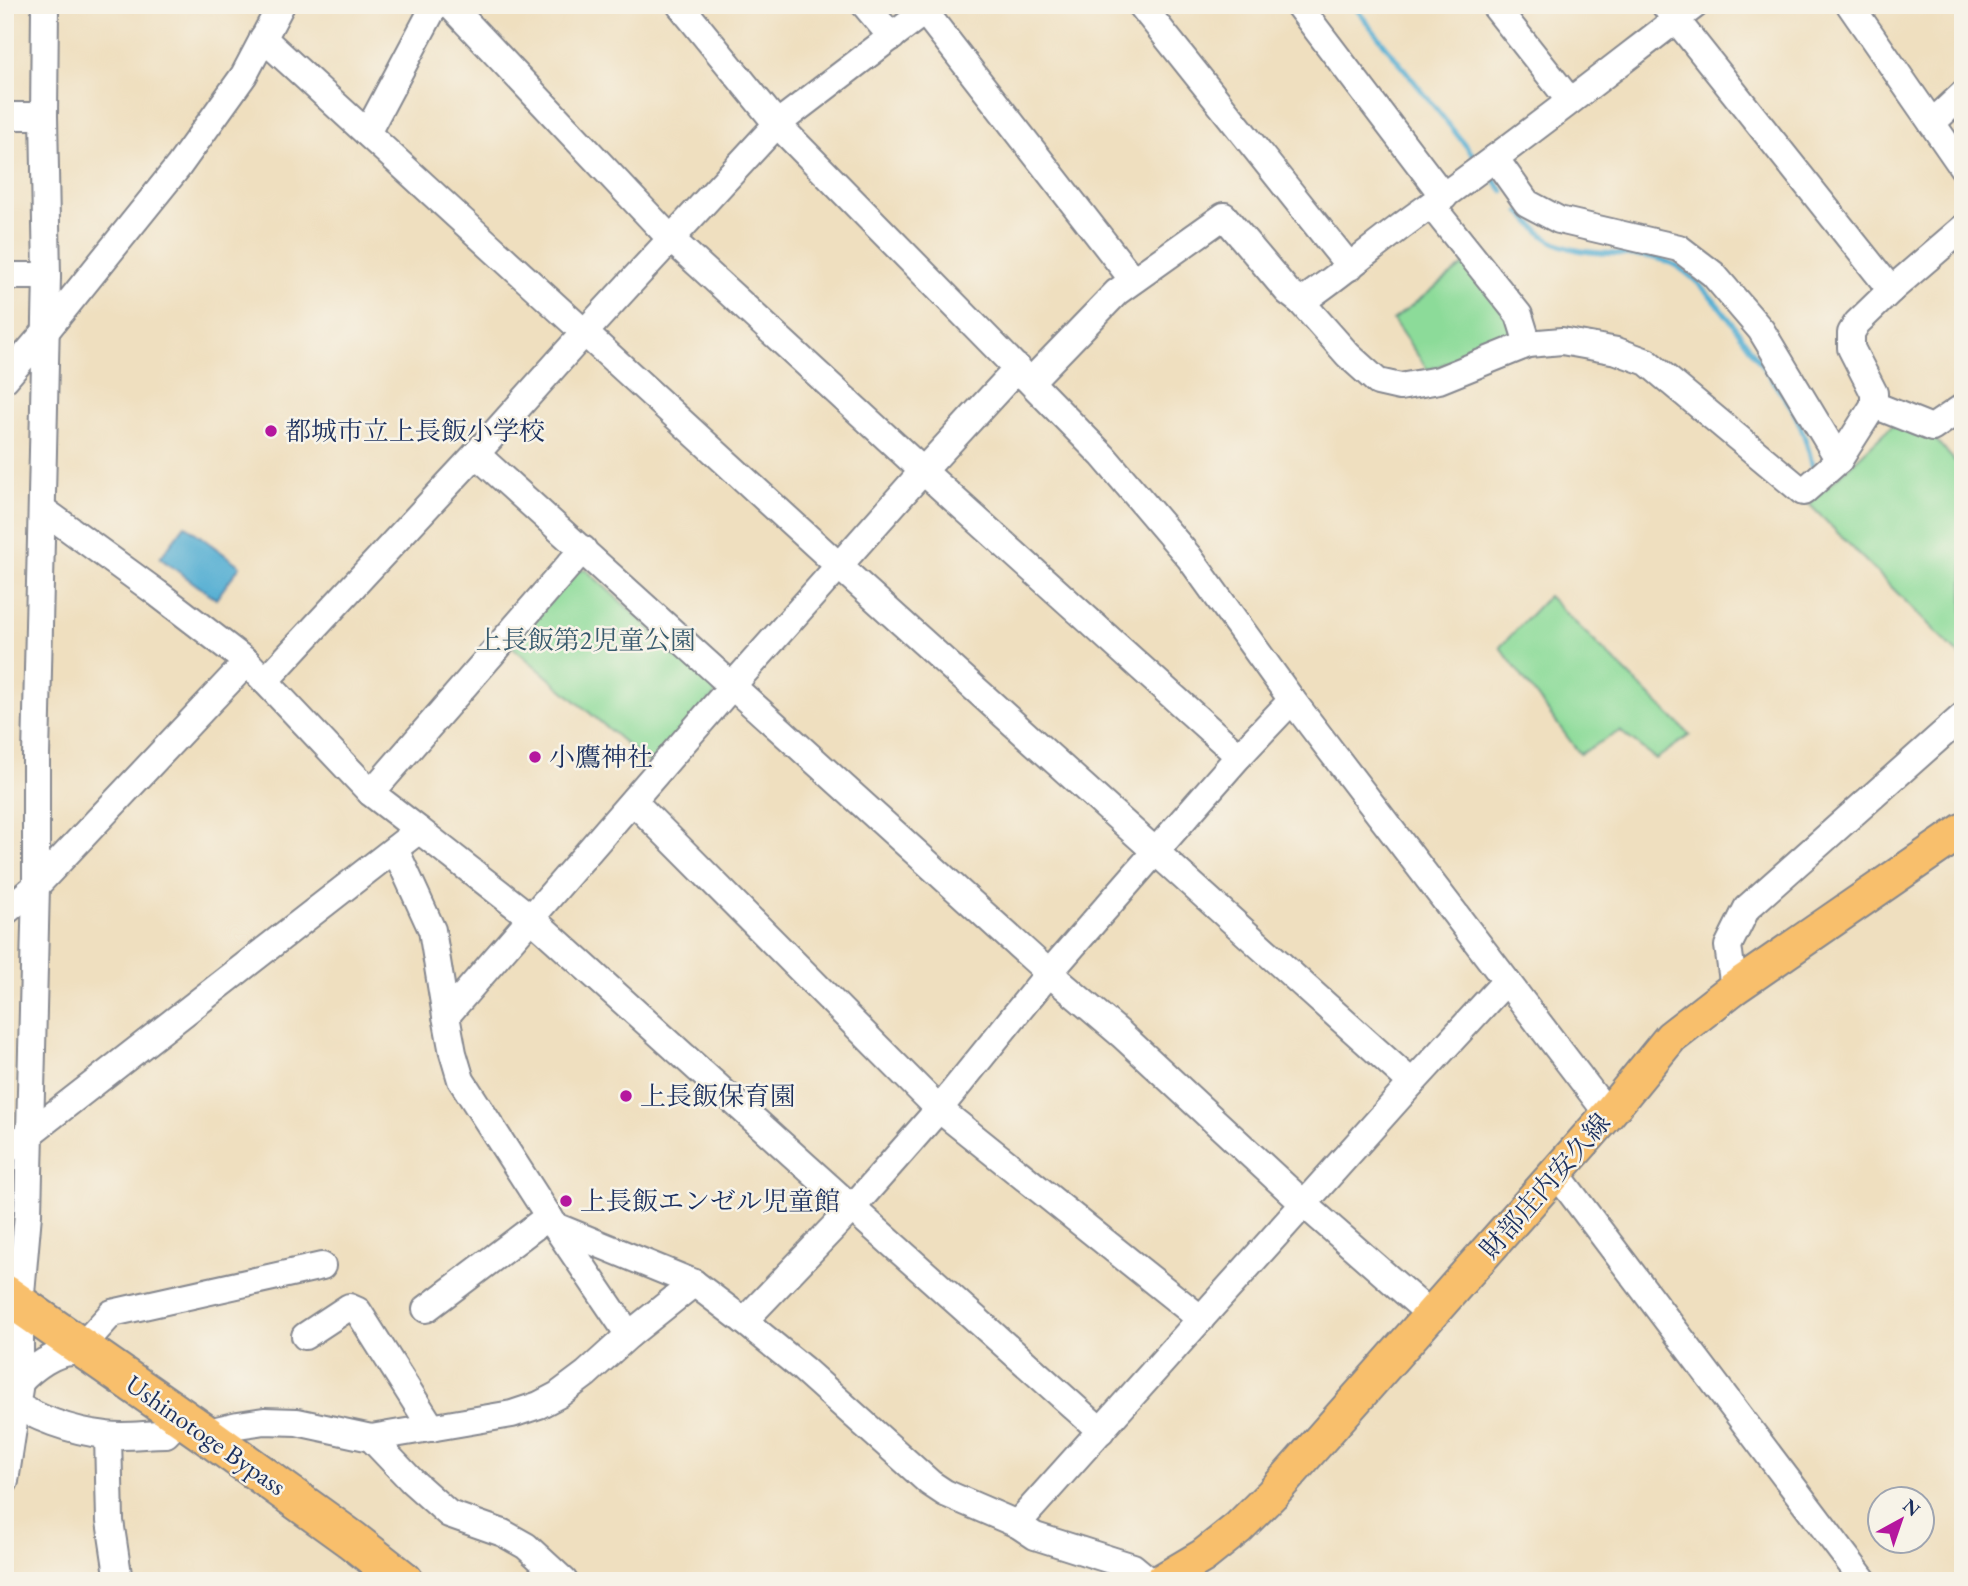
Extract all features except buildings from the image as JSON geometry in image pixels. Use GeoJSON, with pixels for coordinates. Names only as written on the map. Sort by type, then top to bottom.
{"type":"FeatureCollection","features":[{"type":"Feature","properties":{"kind":"highway","name":"Ushinotoge Bypass"},"geometry":{"type":"LineString","coordinates":[[13,1299],[193,1425],[404,1581]]}},
{"type":"Feature","properties":{"kind":"main road","name":"財部庄内安久線"},"geometry":{"type":"LineString","coordinates":[[1161,1581],[1203,1556],[1238,1528],[1272,1494],[1608,1114],[1671,1037],[1734,988],[1963,830]]}},
{"type":"Feature","properties":{"kind":"street"},"geometry":{"type":"LineString","coordinates":[[5,1481],[14,1395],[13,1299],[28,1214],[12,1143],[36,886],[36,757],[47,276],[45,5]]}},
{"type":"Feature","properties":{"kind":"street"},"geometry":{"type":"LineString","coordinates":[[5,379],[178,167],[244,75],[281,5]]}},
{"type":"Feature","properties":{"kind":"street"},"geometry":{"type":"LineString","coordinates":[[367,133],[435,5]]}},
{"type":"Feature","properties":{"kind":"street"},"geometry":{"type":"LineString","coordinates":[[450,5],[671,239],[1239,757]]}},
{"type":"Feature","properties":{"kind":"street"},"geometry":{"type":"LineString","coordinates":[[680,5],[776,124],[1103,456],[1189,557],[1292,700],[1608,1114]]}},
{"type":"Feature","properties":{"kind":"street"},"geometry":{"type":"LineString","coordinates":[[866,5],[892,37]]}},
{"type":"Feature","properties":{"kind":"street"},"geometry":{"type":"LineString","coordinates":[[1141,5],[1350,267]]}},
{"type":"Feature","properties":{"kind":"street"},"geometry":{"type":"LineString","coordinates":[[1298,5],[1519,315],[1528,344]]}},
{"type":"Feature","properties":{"kind":"street"},"geometry":{"type":"LineString","coordinates":[[1494,5],[1570,101]]}},
{"type":"Feature","properties":{"kind":"street"},"geometry":{"type":"LineString","coordinates":[[1850,5],[1963,168]]}},
{"type":"Feature","properties":{"kind":"street"},"geometry":{"type":"LineString","coordinates":[[265,681],[776,124],[929,8],[1133,280]]}},
{"type":"Feature","properties":{"kind":"street"},"geometry":{"type":"LineString","coordinates":[[1301,302],[1570,101],[1679,10],[1891,290]]}},
{"type":"Feature","properties":{"kind":"street"},"geometry":{"type":"LineString","coordinates":[[263,38],[839,566],[1412,1083]]}},
{"type":"Feature","properties":{"kind":"street"},"geometry":{"type":"LineString","coordinates":[[1932,123],[1963,94]]}},
{"type":"Feature","properties":{"kind":"street"},"geometry":{"type":"LineString","coordinates":[[5,116],[44,116]]}},
{"type":"Feature","properties":{"kind":"street"},"geometry":{"type":"LineString","coordinates":[[1495,158],[1527,203],[1559,220],[1679,248],[1713,274],[1761,330],[1839,460]]}},
{"type":"Feature","properties":{"kind":"street"},"geometry":{"type":"LineString","coordinates":[[446,1016],[732,685],[923,471],[1117,292],[1224,216],[1288,292],[1301,302],[1348,355],[1378,382],[1400,387],[1439,380],[1528,344],[1562,341],[1617,351],[1647,362],[1803,492],[1839,460],[1874,405],[1874,393],[1851,348],[1851,333],[1857,323],[1963,228]]}},
{"type":"Feature","properties":{"kind":"street"},"geometry":{"type":"LineString","coordinates":[[5,276],[47,276]]}},
{"type":"Feature","properties":{"kind":"street"},"geometry":{"type":"LineString","coordinates":[[1874,405],[1932,428],[1963,407]]}},
{"type":"Feature","properties":{"kind":"street"},"geometry":{"type":"LineString","coordinates":[[476,454],[1049,973],[1122,1035],[1304,1204],[1431,1315]]}},
{"type":"Feature","properties":{"kind":"street"},"geometry":{"type":"LineString","coordinates":[[42,509],[247,662],[371,793],[530,917],[1101,1431]]}},
{"type":"Feature","properties":{"kind":"street"},"geometry":{"type":"LineString","coordinates":[[371,793],[583,549]]}},
{"type":"Feature","properties":{"kind":"street"},"geometry":{"type":"LineString","coordinates":[[5,912],[36,886],[247,662]]}},
{"type":"Feature","properties":{"kind":"street"},"geometry":{"type":"LineString","coordinates":[[744,1321],[852,1208],[939,1109],[1049,973],[1292,700]]}},
{"type":"Feature","properties":{"kind":"street"},"geometry":{"type":"LineString","coordinates":[[1734,988],[1728,946],[1747,908],[1963,716]]}},
{"type":"Feature","properties":{"kind":"street"},"geometry":{"type":"LineString","coordinates":[[633,801],[939,1109],[1201,1319]]}},
{"type":"Feature","properties":{"kind":"street"},"geometry":{"type":"LineString","coordinates":[[12,1143],[419,830]]}},
{"type":"Feature","properties":{"kind":"street"},"geometry":{"type":"LineString","coordinates":[[396,849],[432,930],[453,1053],[461,1080],[629,1335]]}},
{"type":"Feature","properties":{"kind":"street"},"geometry":{"type":"LineString","coordinates":[[1017,1524],[1505,982]]}},
{"type":"Feature","properties":{"kind":"street"},"geometry":{"type":"LineString","coordinates":[[1556,1173],[1864,1581]]}},
{"type":"Feature","properties":{"kind":"street"},"geometry":{"type":"LineString","coordinates":[[5,1234],[28,1214]]}},
{"type":"Feature","properties":{"kind":"street"},"geometry":{"type":"LineString","coordinates":[[552,1221],[694,1283],[803,1369],[930,1483],[945,1493],[1017,1524],[1035,1536],[1133,1567],[1150,1581]]}},
{"type":"Feature","properties":{"kind":"street"},"geometry":{"type":"LineString","coordinates":[[426,1309],[552,1221]]}},
{"type":"Feature","properties":{"kind":"street"},"geometry":{"type":"LineString","coordinates":[[14,1395],[35,1366],[72,1352],[87,1351],[112,1313],[322,1266]]}},
{"type":"Feature","properties":{"kind":"street"},"geometry":{"type":"LineString","coordinates":[[14,1395],[65,1427],[108,1436],[166,1434],[193,1425],[264,1421],[297,1422],[371,1438],[432,1428],[512,1413],[539,1405],[558,1395],[694,1283]]}},
{"type":"Feature","properties":{"kind":"street"},"geometry":{"type":"LineString","coordinates":[[304,1336],[349,1307],[358,1311],[432,1428]]}},
{"type":"Feature","properties":{"kind":"street"},"geometry":{"type":"LineString","coordinates":[[108,1436],[110,1521],[119,1581]]}},
{"type":"Feature","properties":{"kind":"street"},"geometry":{"type":"LineString","coordinates":[[371,1438],[412,1481],[450,1514],[503,1533],[526,1546],[564,1581]]}},
{"type":"Feature","properties":{"kind":"green space"},"geometry":{"type":"Polygon","coordinates":[[[1469,261],[1518,336],[1428,370],[1393,320],[1469,261]]]}},
{"type":"Feature","properties":{"kind":"green space"},"geometry":{"type":"Polygon","coordinates":[[[1894,424],[1913,435],[1932,436],[1963,470],[1963,659],[1809,504],[1894,424]]]}},
{"type":"Feature","properties":{"kind":"green space","name":"上長飯第2児童公園"},"geometry":{"type":"Polygon","coordinates":[[[586,570],[714,686],[715,695],[652,766],[509,644],[573,571],[586,570]]]}},
{"type":"Feature","properties":{"kind":"green space"},"geometry":{"type":"Polygon","coordinates":[[[1548,596],[1690,735],[1656,759],[1620,731],[1580,754],[1500,647],[1548,596]]]}},
{"type":"Feature","properties":{"kind":"water"},"geometry":{"type":"Polygon","coordinates":[[[185,525],[240,566],[216,599],[160,558],[185,525]]]}},
{"type":"Feature","properties":{"kind":"waterway"},"geometry":{"type":"LineString","coordinates":[[1353,5],[1478,161]]}},
{"type":"Feature","properties":{"kind":"waterway"},"geometry":{"type":"LineString","coordinates":[[1487,171],[1503,191]]}},
{"type":"Feature","properties":{"kind":"waterway"},"geometry":{"type":"LineString","coordinates":[[1520,212],[1543,235],[1561,245],[1576,250],[1653,258],[1668,262],[1696,281],[1738,330],[1792,408],[1805,438],[1813,469]]}},
{"type":"Feature","properties":{"kind":"place","name":"都城市立上長飯小学校"},"geometry":{"type":"Point","coordinates":[271,431]}},
{"type":"Feature","properties":{"kind":"place","name":"小鷹神社"},"geometry":{"type":"Point","coordinates":[535,757]}},
{"type":"Feature","properties":{"kind":"place","name":"上長飯保育園"},"geometry":{"type":"Point","coordinates":[626,1096]}},
{"type":"Feature","properties":{"kind":"place","name":"上長飯エンゼル児童館"},"geometry":{"type":"Point","coordinates":[566,1201]}}]}
